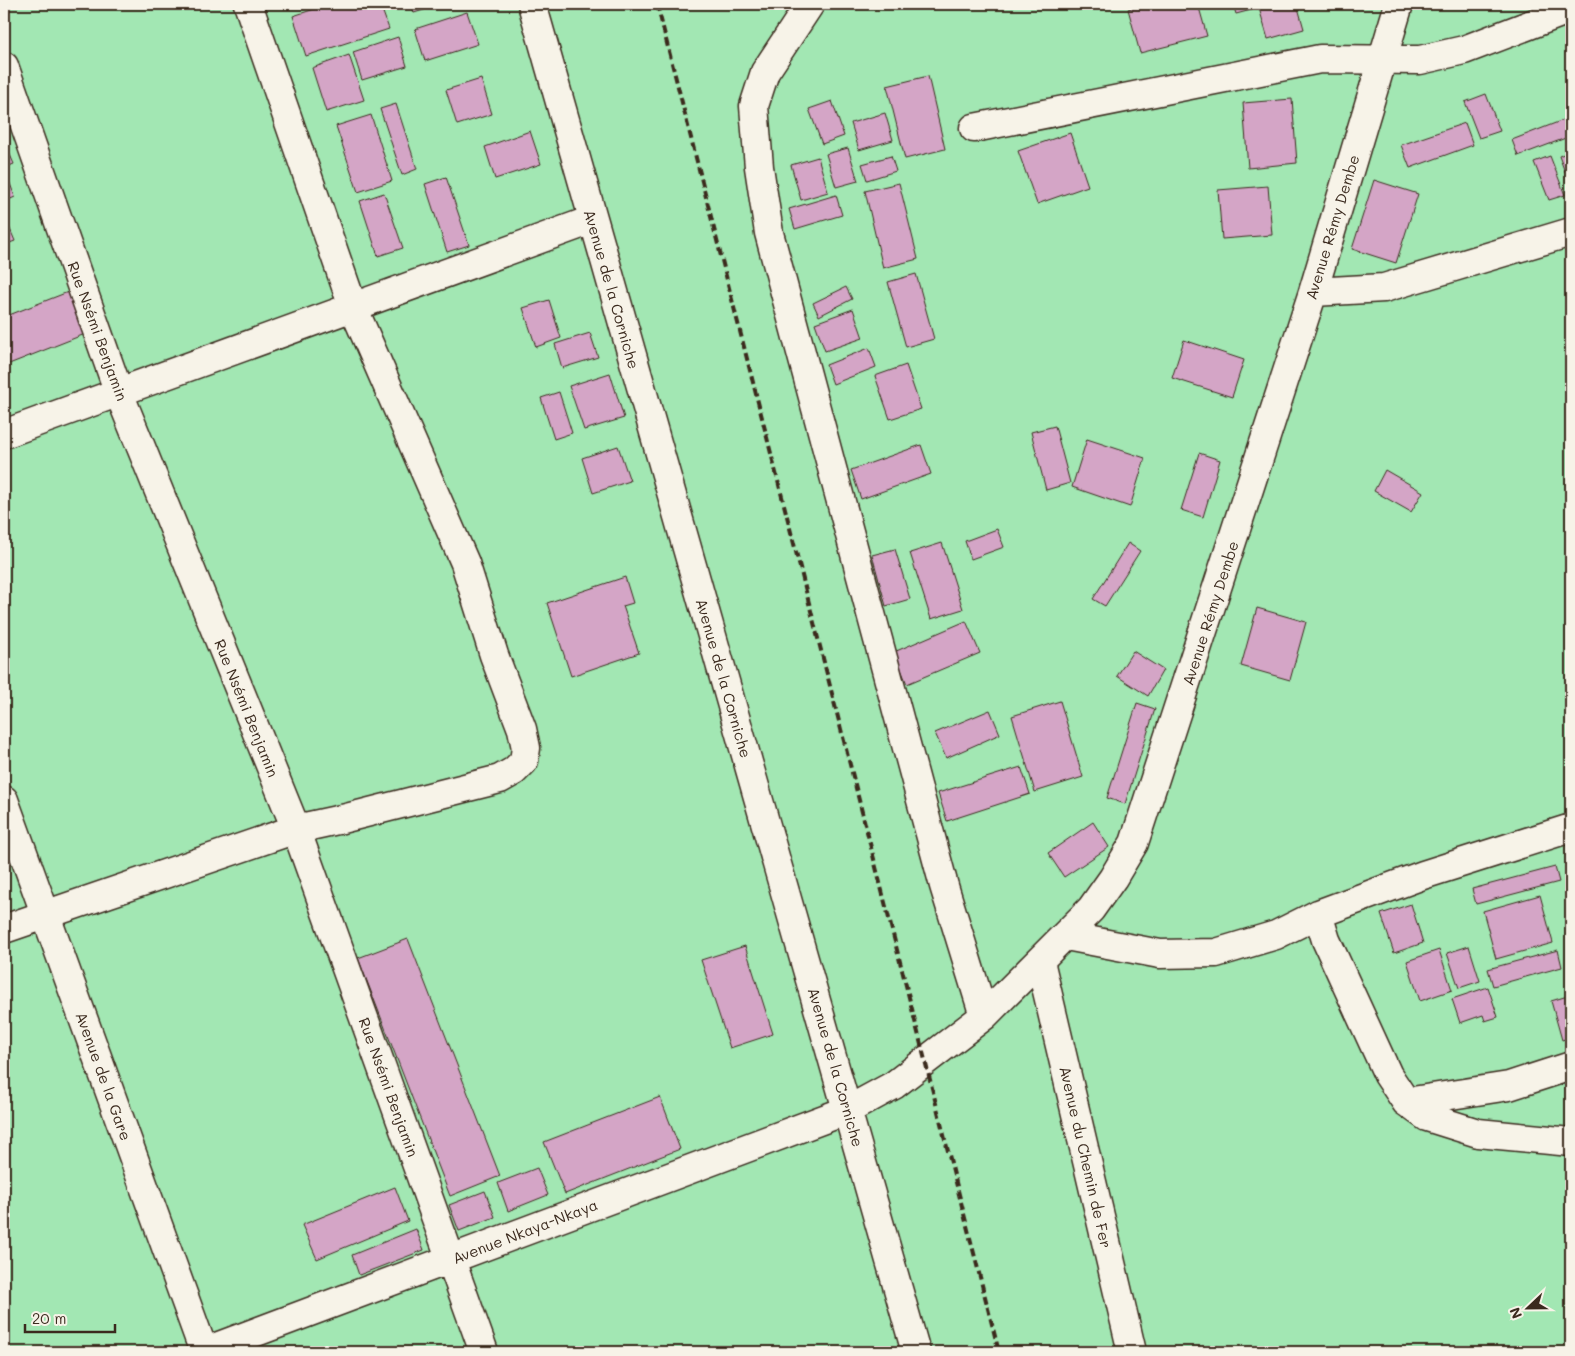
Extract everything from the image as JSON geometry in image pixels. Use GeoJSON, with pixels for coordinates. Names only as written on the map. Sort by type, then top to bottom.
{"type":"FeatureCollection","features":[{"type":"Feature","properties":{"kind":"street"},"geometry":{"type":"LineString","coordinates":[[4,929],[296,829],[342,820],[500,779],[514,771],[524,761],[526,748],[522,729],[494,655],[465,563],[354,307],[248,4]]}},
{"type":"Feature","properties":{"kind":"street","name":"Avenue de la Corniche"},"geometry":{"type":"LineString","coordinates":[[532,4],[916,1352]]}},
{"type":"Feature","properties":{"kind":"street"},"geometry":{"type":"LineString","coordinates":[[810,4],[764,72],[754,106],[759,167],[768,233],[944,886],[984,1016]]}},
{"type":"Feature","properties":{"kind":"street","name":"Avenue Rémy Dembe"},"geometry":{"type":"LineString","coordinates":[[848,1110],[894,1084],[984,1016],[1091,909],[1113,878],[1134,843],[1313,292],[1399,4]]}},
{"type":"Feature","properties":{"kind":"street"},"geometry":{"type":"LineString","coordinates":[[974,128],[1320,59],[1420,60],[1464,50],[1571,9]]}},
{"type":"Feature","properties":{"kind":"street","name":"Rue Nsémi Benjamin"},"geometry":{"type":"LineString","coordinates":[[4,66],[119,393],[296,829],[484,1352]]}},
{"type":"Feature","properties":{"kind":"street"},"geometry":{"type":"LineString","coordinates":[[4,434],[592,220]]}},
{"type":"Feature","properties":{"kind":"street"},"geometry":{"type":"LineString","coordinates":[[1313,292],[1384,288],[1571,232]]}},
{"type":"Feature","properties":{"kind":"street","name":"Avenue de la Gare"},"geometry":{"type":"LineString","coordinates":[[4,800],[204,1352]]}},
{"type":"Feature","properties":{"kind":"street"},"geometry":{"type":"LineString","coordinates":[[1066,936],[1160,954],[1216,953],[1276,935],[1318,914],[1451,866],[1571,828]]}},
{"type":"Feature","properties":{"kind":"street"},"geometry":{"type":"LineString","coordinates":[[1318,914],[1326,940],[1388,1075],[1406,1102],[1427,1117],[1478,1133],[1571,1142]]}},
{"type":"Feature","properties":{"kind":"street","name":"Avenue du Chemin de Fer"},"geometry":{"type":"LineString","coordinates":[[1040,961],[1132,1352]]}},
{"type":"Feature","properties":{"kind":"street"},"geometry":{"type":"LineString","coordinates":[[1406,1102],[1509,1086],[1571,1066]]}},
{"type":"Feature","properties":{"kind":"street","name":"Avenue Nkaya-Nkaya"},"geometry":{"type":"LineString","coordinates":[[204,1352],[848,1110]]}},
{"type":"Feature","properties":{"kind":"green space"},"geometry":{"type":"Polygon","coordinates":[[[4,4],[1571,4],[1571,1352],[4,1352],[4,4]]]}},
{"type":"Feature","properties":{"kind":"building"},"geometry":{"type":"Polygon","coordinates":[[[330,4],[380,4],[389,29],[306,56],[293,16],[330,4]]]}},
{"type":"Feature","properties":{"kind":"building"},"geometry":{"type":"Polygon","coordinates":[[[411,4],[443,4],[414,13],[411,4]]]}},
{"type":"Feature","properties":{"kind":"building"},"geometry":{"type":"Polygon","coordinates":[[[1146,4],[1198,4],[1207,36],[1140,53],[1128,9],[1146,4]]]}},
{"type":"Feature","properties":{"kind":"building"},"geometry":{"type":"Polygon","coordinates":[[[1233,4],[1297,4],[1304,29],[1268,39],[1259,8],[1236,14],[1233,4]]]}},
{"type":"Feature","properties":{"kind":"building"},"geometry":{"type":"Polygon","coordinates":[[[467,12],[478,44],[425,61],[415,29],[467,12]]]}},
{"type":"Feature","properties":{"kind":"building"},"geometry":{"type":"Polygon","coordinates":[[[398,37],[407,66],[362,80],[353,52],[398,37]]]}},
{"type":"Feature","properties":{"kind":"building"},"geometry":{"type":"Polygon","coordinates":[[[349,55],[364,100],[326,112],[312,68],[349,55]]]}},
{"type":"Feature","properties":{"kind":"building"},"geometry":{"type":"Polygon","coordinates":[[[928,76],[945,149],[905,159],[887,86],[928,76]]]}},
{"type":"Feature","properties":{"kind":"building"},"geometry":{"type":"Polygon","coordinates":[[[481,79],[492,114],[457,125],[446,90],[481,79]]]}},
{"type":"Feature","properties":{"kind":"building"},"geometry":{"type":"Polygon","coordinates":[[[1486,94],[1500,131],[1479,138],[1465,102],[1486,94]]]}},
{"type":"Feature","properties":{"kind":"building"},"geometry":{"type":"Polygon","coordinates":[[[1292,99],[1297,163],[1248,168],[1243,103],[1292,99]]]}},
{"type":"Feature","properties":{"kind":"building"},"geometry":{"type":"Polygon","coordinates":[[[832,101],[844,136],[822,144],[809,109],[832,101]]]}},
{"type":"Feature","properties":{"kind":"building"},"geometry":{"type":"Polygon","coordinates":[[[396,104],[417,169],[402,175],[380,109],[396,104]]]}},
{"type":"Feature","properties":{"kind":"building"},"geometry":{"type":"Polygon","coordinates":[[[885,113],[893,140],[859,150],[851,123],[885,113]]]}},
{"type":"Feature","properties":{"kind":"building"},"geometry":{"type":"Polygon","coordinates":[[[371,115],[392,181],[358,192],[336,126],[371,115]]]}},
{"type":"Feature","properties":{"kind":"building"},"geometry":{"type":"Polygon","coordinates":[[[1571,117],[1571,136],[1518,156],[1512,140],[1571,117]]]}},
{"type":"Feature","properties":{"kind":"building"},"geometry":{"type":"Polygon","coordinates":[[[1465,123],[1473,145],[1410,168],[1401,145],[1465,123]]]}},
{"type":"Feature","properties":{"kind":"building"},"geometry":{"type":"Polygon","coordinates":[[[530,131],[541,164],[495,179],[485,147],[530,131]]]}},
{"type":"Feature","properties":{"kind":"building"},"geometry":{"type":"Polygon","coordinates":[[[1070,133],[1088,186],[1037,204],[1018,151],[1070,133]]]}},
{"type":"Feature","properties":{"kind":"building"},"geometry":{"type":"Polygon","coordinates":[[[4,141],[14,164],[4,168],[4,141]]]}},
{"type":"Feature","properties":{"kind":"building"},"geometry":{"type":"Polygon","coordinates":[[[848,148],[858,181],[836,187],[826,154],[848,148]]]}},
{"type":"Feature","properties":{"kind":"building"},"geometry":{"type":"Polygon","coordinates":[[[1571,151],[1571,182],[1569,183],[1559,156],[1571,151]]]}},
{"type":"Feature","properties":{"kind":"building"},"geometry":{"type":"Polygon","coordinates":[[[891,156],[896,171],[867,180],[862,164],[891,156]]]}},
{"type":"Feature","properties":{"kind":"building"},"geometry":{"type":"Polygon","coordinates":[[[1550,156],[1565,195],[1549,200],[1534,162],[1550,156]]]}},
{"type":"Feature","properties":{"kind":"building"},"geometry":{"type":"Polygon","coordinates":[[[818,157],[828,192],[801,200],[791,165],[818,157]]]}},
{"type":"Feature","properties":{"kind":"building"},"geometry":{"type":"Polygon","coordinates":[[[446,177],[469,245],[447,252],[425,184],[446,177]]]}},
{"type":"Feature","properties":{"kind":"building"},"geometry":{"type":"Polygon","coordinates":[[[1374,180],[1418,194],[1396,263],[1352,249],[1374,180]]]}},
{"type":"Feature","properties":{"kind":"building"},"geometry":{"type":"Polygon","coordinates":[[[9,181],[15,197],[4,202],[4,182],[9,181]]]}},
{"type":"Feature","properties":{"kind":"building"},"geometry":{"type":"Polygon","coordinates":[[[899,183],[918,259],[883,268],[865,191],[899,183]]]}},
{"type":"Feature","properties":{"kind":"building"},"geometry":{"type":"Polygon","coordinates":[[[1268,186],[1272,235],[1222,239],[1218,190],[1268,186]]]}},
{"type":"Feature","properties":{"kind":"building"},"geometry":{"type":"Polygon","coordinates":[[[384,193],[403,248],[378,256],[360,201],[384,193]]]}},
{"type":"Feature","properties":{"kind":"building"},"geometry":{"type":"Polygon","coordinates":[[[836,195],[842,215],[795,229],[789,209],[836,195]]]}},
{"type":"Feature","properties":{"kind":"building"},"geometry":{"type":"Polygon","coordinates":[[[4,215],[15,241],[4,245],[4,215]]]}},
{"type":"Feature","properties":{"kind":"building"},"geometry":{"type":"Polygon","coordinates":[[[916,274],[934,339],[906,347],[888,282],[916,274]]]}},
{"type":"Feature","properties":{"kind":"building"},"geometry":{"type":"Polygon","coordinates":[[[846,287],[852,299],[819,316],[813,303],[846,287]]]}},
{"type":"Feature","properties":{"kind":"building"},"geometry":{"type":"Polygon","coordinates":[[[68,292],[85,334],[4,366],[4,317],[68,292]]]}},
{"type":"Feature","properties":{"kind":"building"},"geometry":{"type":"Polygon","coordinates":[[[549,300],[561,338],[536,347],[523,308],[549,300]]]}},
{"type":"Feature","properties":{"kind":"building"},"geometry":{"type":"Polygon","coordinates":[[[853,309],[863,338],[825,351],[815,323],[853,309]]]}},
{"type":"Feature","properties":{"kind":"building"},"geometry":{"type":"Polygon","coordinates":[[[590,333],[598,357],[562,368],[555,344],[590,333]]]}},
{"type":"Feature","properties":{"kind":"building"},"geometry":{"type":"Polygon","coordinates":[[[1184,340],[1244,360],[1232,397],[1172,378],[1184,340]]]}},
{"type":"Feature","properties":{"kind":"building"},"geometry":{"type":"Polygon","coordinates":[[[869,348],[876,367],[833,384],[826,365],[869,348]]]}},
{"type":"Feature","properties":{"kind":"building"},"geometry":{"type":"Polygon","coordinates":[[[906,365],[921,409],[890,419],[875,376],[906,365]]]}},
{"type":"Feature","properties":{"kind":"building"},"geometry":{"type":"Polygon","coordinates":[[[610,373],[624,418],[584,430],[569,386],[610,373]]]}},
{"type":"Feature","properties":{"kind":"building"},"geometry":{"type":"Polygon","coordinates":[[[559,392],[572,433],[554,439],[541,398],[559,392]]]}},
{"type":"Feature","properties":{"kind":"building"},"geometry":{"type":"Polygon","coordinates":[[[1055,426],[1070,483],[1046,490],[1031,432],[1055,426]]]}},
{"type":"Feature","properties":{"kind":"building"},"geometry":{"type":"Polygon","coordinates":[[[1087,439],[1145,458],[1130,507],[1072,487],[1087,439]]]}},
{"type":"Feature","properties":{"kind":"building"},"geometry":{"type":"Polygon","coordinates":[[[921,445],[931,474],[861,499],[851,470],[921,445]]]}},
{"type":"Feature","properties":{"kind":"building"},"geometry":{"type":"Polygon","coordinates":[[[618,446],[630,481],[593,493],[582,458],[618,446]]]}},
{"type":"Feature","properties":{"kind":"building"},"geometry":{"type":"Polygon","coordinates":[[[1199,453],[1220,460],[1203,517],[1181,510],[1199,453]]]}},
{"type":"Feature","properties":{"kind":"building"},"geometry":{"type":"Polygon","coordinates":[[[1385,470],[1423,492],[1411,512],[1374,491],[1385,470]]]}},
{"type":"Feature","properties":{"kind":"building"},"geometry":{"type":"Polygon","coordinates":[[[997,529],[1004,547],[971,559],[965,541],[997,529]]]}},
{"type":"Feature","properties":{"kind":"building"},"geometry":{"type":"Polygon","coordinates":[[[942,543],[963,609],[931,619],[910,553],[942,543]]]}},
{"type":"Feature","properties":{"kind":"building"},"geometry":{"type":"Polygon","coordinates":[[[1128,543],[1140,551],[1105,606],[1093,599],[1128,543]]]}},
{"type":"Feature","properties":{"kind":"building"},"geometry":{"type":"Polygon","coordinates":[[[895,549],[910,599],[886,606],[872,555],[895,549]]]}},
{"type":"Feature","properties":{"kind":"building"},"geometry":{"type":"Polygon","coordinates":[[[625,577],[633,603],[623,606],[639,653],[571,676],[547,603],[625,577]]]}},
{"type":"Feature","properties":{"kind":"building"},"geometry":{"type":"Polygon","coordinates":[[[1257,608],[1306,622],[1290,680],[1241,666],[1257,608]]]}},
{"type":"Feature","properties":{"kind":"building"},"geometry":{"type":"Polygon","coordinates":[[[966,621],[980,653],[907,684],[894,652],[966,621]]]}},
{"type":"Feature","properties":{"kind":"building"},"geometry":{"type":"Polygon","coordinates":[[[1133,651],[1163,670],[1148,696],[1117,676],[1133,651]]]}},
{"type":"Feature","properties":{"kind":"building"},"geometry":{"type":"Polygon","coordinates":[[[1060,701],[1083,777],[1035,792],[1012,716],[1060,701]]]}},
{"type":"Feature","properties":{"kind":"building"},"geometry":{"type":"Polygon","coordinates":[[[1137,703],[1155,709],[1125,804],[1107,798],[1137,703]]]}},
{"type":"Feature","properties":{"kind":"building"},"geometry":{"type":"Polygon","coordinates":[[[990,710],[1000,734],[946,758],[935,733],[990,710]]]}},
{"type":"Feature","properties":{"kind":"building"},"geometry":{"type":"Polygon","coordinates":[[[1021,767],[1030,794],[947,821],[938,793],[1021,767]]]}},
{"type":"Feature","properties":{"kind":"building"},"geometry":{"type":"Polygon","coordinates":[[[1093,822],[1109,847],[1064,877],[1048,853],[1093,822]]]}},
{"type":"Feature","properties":{"kind":"building"},"geometry":{"type":"Polygon","coordinates":[[[1555,867],[1559,882],[1476,904],[1472,889],[1555,867]]]}},
{"type":"Feature","properties":{"kind":"building"},"geometry":{"type":"Polygon","coordinates":[[[1540,895],[1553,943],[1496,959],[1483,911],[1540,895]]]}},
{"type":"Feature","properties":{"kind":"building"},"geometry":{"type":"Polygon","coordinates":[[[1411,904],[1423,943],[1394,953],[1381,914],[1411,904]]]}},
{"type":"Feature","properties":{"kind":"building"},"geometry":{"type":"Polygon","coordinates":[[[408,939],[500,1176],[450,1196],[358,958],[408,939]]]}},
{"type":"Feature","properties":{"kind":"building"},"geometry":{"type":"Polygon","coordinates":[[[745,946],[773,1034],[730,1048],[701,960],[745,946]]]}},
{"type":"Feature","properties":{"kind":"building"},"geometry":{"type":"Polygon","coordinates":[[[1469,946],[1480,981],[1459,988],[1447,953],[1469,946]]]}},
{"type":"Feature","properties":{"kind":"building"},"geometry":{"type":"Polygon","coordinates":[[[1439,950],[1452,990],[1420,1001],[1407,961],[1439,950]]]}},
{"type":"Feature","properties":{"kind":"building"},"geometry":{"type":"Polygon","coordinates":[[[1558,950],[1562,967],[1493,986],[1488,969],[1558,950]]]}},
{"type":"Feature","properties":{"kind":"building"},"geometry":{"type":"Polygon","coordinates":[[[1488,987],[1498,1017],[1485,1021],[1483,1015],[1460,1023],[1452,999],[1488,987]]]}},
{"type":"Feature","properties":{"kind":"building"},"geometry":{"type":"Polygon","coordinates":[[[1571,995],[1571,1037],[1562,1040],[1551,1001],[1571,995]]]}},
{"type":"Feature","properties":{"kind":"building"},"geometry":{"type":"Polygon","coordinates":[[[660,1097],[680,1149],[565,1194],[544,1142],[660,1097]]]}},
{"type":"Feature","properties":{"kind":"building"},"geometry":{"type":"Polygon","coordinates":[[[537,1168],[548,1195],[508,1211],[498,1183],[537,1168]]]}},
{"type":"Feature","properties":{"kind":"building"},"geometry":{"type":"Polygon","coordinates":[[[395,1187],[408,1221],[317,1259],[302,1225],[395,1187]]]}},
{"type":"Feature","properties":{"kind":"building"},"geometry":{"type":"Polygon","coordinates":[[[485,1191],[495,1217],[459,1231],[449,1205],[485,1191]]]}},
{"type":"Feature","properties":{"kind":"building"},"geometry":{"type":"Polygon","coordinates":[[[416,1229],[424,1250],[359,1275],[352,1255],[416,1229]]]}},
{"type":"Feature","properties":{"kind":"railway"},"geometry":{"type":"LineString","coordinates":[[657,4],[999,1352]]}}]}
